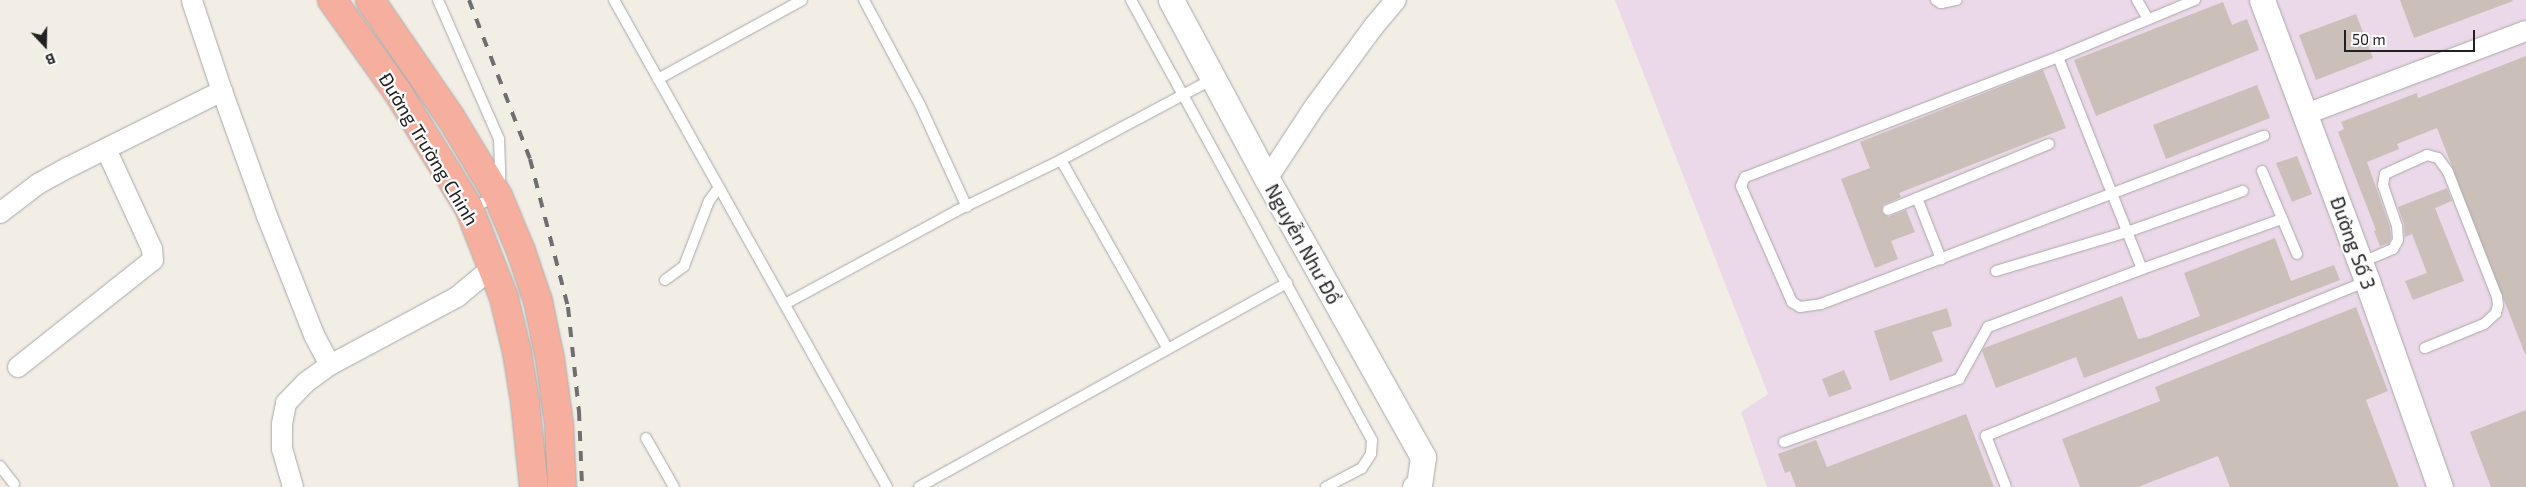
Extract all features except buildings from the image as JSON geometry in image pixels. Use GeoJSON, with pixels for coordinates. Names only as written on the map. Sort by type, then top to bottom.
{"type":"FeatureCollection","features":[{"type":"Feature","properties":{"kind":"highway","name":"Đường Trường Chinh"},"geometry":{"type":"LineString","coordinates":[[332,0],[397,91],[470,208],[504,298],[517,352],[525,402],[534,487]]}},
{"type":"Feature","properties":{"kind":"highway","name":"Đường Trường Chinh"},"geometry":{"type":"LineString","coordinates":[[370,0],[451,118],[498,196],[521,251],[538,301],[550,359],[559,424],[562,487]]}},
{"type":"Feature","properties":{"kind":"street","name":"Nguyễn Như Đổ"},"geometry":{"type":"LineString","coordinates":[[1171,0],[1267,179],[1423,457],[1419,484],[1415,487]]}},
{"type":"Feature","properties":{"kind":"street"},"geometry":{"type":"LineString","coordinates":[[1267,179],[1315,106],[1374,26],[1396,0]]}},
{"type":"Feature","properties":{"kind":"street","name":"Đường Số 3"},"geometry":{"type":"LineString","coordinates":[[2262,0],[2364,272],[2440,487]]}},
{"type":"Feature","properties":{"kind":"street"},"geometry":{"type":"LineString","coordinates":[[192,2],[222,91],[307,317],[330,365]]}},
{"type":"Feature","properties":{"kind":"street"},"geometry":{"type":"LineString","coordinates":[[2306,114],[2526,31]]}},
{"type":"Feature","properties":{"kind":"street"},"geometry":{"type":"LineString","coordinates":[[0,213],[38,184],[222,91]]}},
{"type":"Feature","properties":{"kind":"street"},"geometry":{"type":"LineString","coordinates":[[18,367],[153,260],[152,248],[106,149]]}},
{"type":"Feature","properties":{"kind":"street"},"geometry":{"type":"LineString","coordinates":[[293,487],[282,449],[282,424],[286,403],[305,383],[330,365],[457,297],[493,267]]}},
{"type":"Feature","properties":{"kind":"lane"},"geometry":{"type":"LineString","coordinates":[[438,0],[499,138],[500,177],[498,196],[470,208]]}},
{"type":"Feature","properties":{"kind":"lane"},"geometry":{"type":"LineString","coordinates":[[614,0],[886,487]]}},
{"type":"Feature","properties":{"kind":"lane"},"geometry":{"type":"LineString","coordinates":[[658,79],[802,0]]}},
{"type":"Feature","properties":{"kind":"lane"},"geometry":{"type":"LineString","coordinates":[[864,0],[920,105],[967,207]]}},
{"type":"Feature","properties":{"kind":"lane"},"geometry":{"type":"LineString","coordinates":[[1131,0],[1372,440],[1371,454],[1362,468],[1326,487]]}},
{"type":"Feature","properties":{"kind":"lane"},"geometry":{"type":"LineString","coordinates":[[1936,0],[1941,3],[1957,0]]}},
{"type":"Feature","properties":{"kind":"lane"},"geometry":{"type":"LineString","coordinates":[[2137,0],[2148,19]]}},
{"type":"Feature","properties":{"kind":"lane"},"geometry":{"type":"LineString","coordinates":[[2195,0],[2058,57],[1745,177],[1741,186],[1792,302],[1800,307],[1821,304],[2264,136]]}},
{"type":"Feature","properties":{"kind":"lane"},"geometry":{"type":"LineString","coordinates":[[2058,57],[2142,269]]}},
{"type":"Feature","properties":{"kind":"lane"},"geometry":{"type":"LineString","coordinates":[[785,304],[1214,79]]}},
{"type":"Feature","properties":{"kind":"lane"},"geometry":{"type":"LineString","coordinates":[[1888,210],[2049,144]]}},
{"type":"Feature","properties":{"kind":"lane"},"geometry":{"type":"LineString","coordinates":[[2006,487],[1986,436],[2364,272],[2393,249],[2398,240],[2397,226],[2383,185],[2385,174],[2427,155],[2438,158],[2448,172],[2497,297],[2498,305],[2496,313],[2484,324],[2425,348]]}},
{"type":"Feature","properties":{"kind":"lane"},"geometry":{"type":"LineString","coordinates":[[1062,160],[1168,349]]}},
{"type":"Feature","properties":{"kind":"lane"},"geometry":{"type":"LineString","coordinates":[[2262,171],[2297,254]]}},
{"type":"Feature","properties":{"kind":"lane"},"geometry":{"type":"LineString","coordinates":[[665,280],[684,266],[709,201],[719,187]]}},
{"type":"Feature","properties":{"kind":"lane"},"geometry":{"type":"LineString","coordinates":[[1996,271],[2127,232],[2243,192]]}},
{"type":"Feature","properties":{"kind":"lane"},"geometry":{"type":"LineString","coordinates":[[1917,198],[1941,259]]}},
{"type":"Feature","properties":{"kind":"lane"},"geometry":{"type":"LineString","coordinates":[[1784,442],[1959,380],[1988,327],[2282,219]]}},
{"type":"Feature","properties":{"kind":"lane"},"geometry":{"type":"LineString","coordinates":[[919,487],[1287,283]]}},
{"type":"Feature","properties":{"kind":"lane"},"geometry":{"type":"LineString","coordinates":[[646,438],[674,487]]}},
{"type":"Feature","properties":{"kind":"lane"},"geometry":{"type":"LineString","coordinates":[[0,466],[14,484]]}},
{"type":"Feature","properties":{"kind":"shaded area"},"geometry":{"type":"Polygon","coordinates":[[[1615,0],[2526,0],[2526,487],[1767,487],[1741,412],[1768,394],[1615,0]]]}},
{"type":"Feature","properties":{"kind":"railway"},"geometry":{"type":"LineString","coordinates":[[469,0],[530,159],[568,307],[579,411],[582,487]]}}]}
